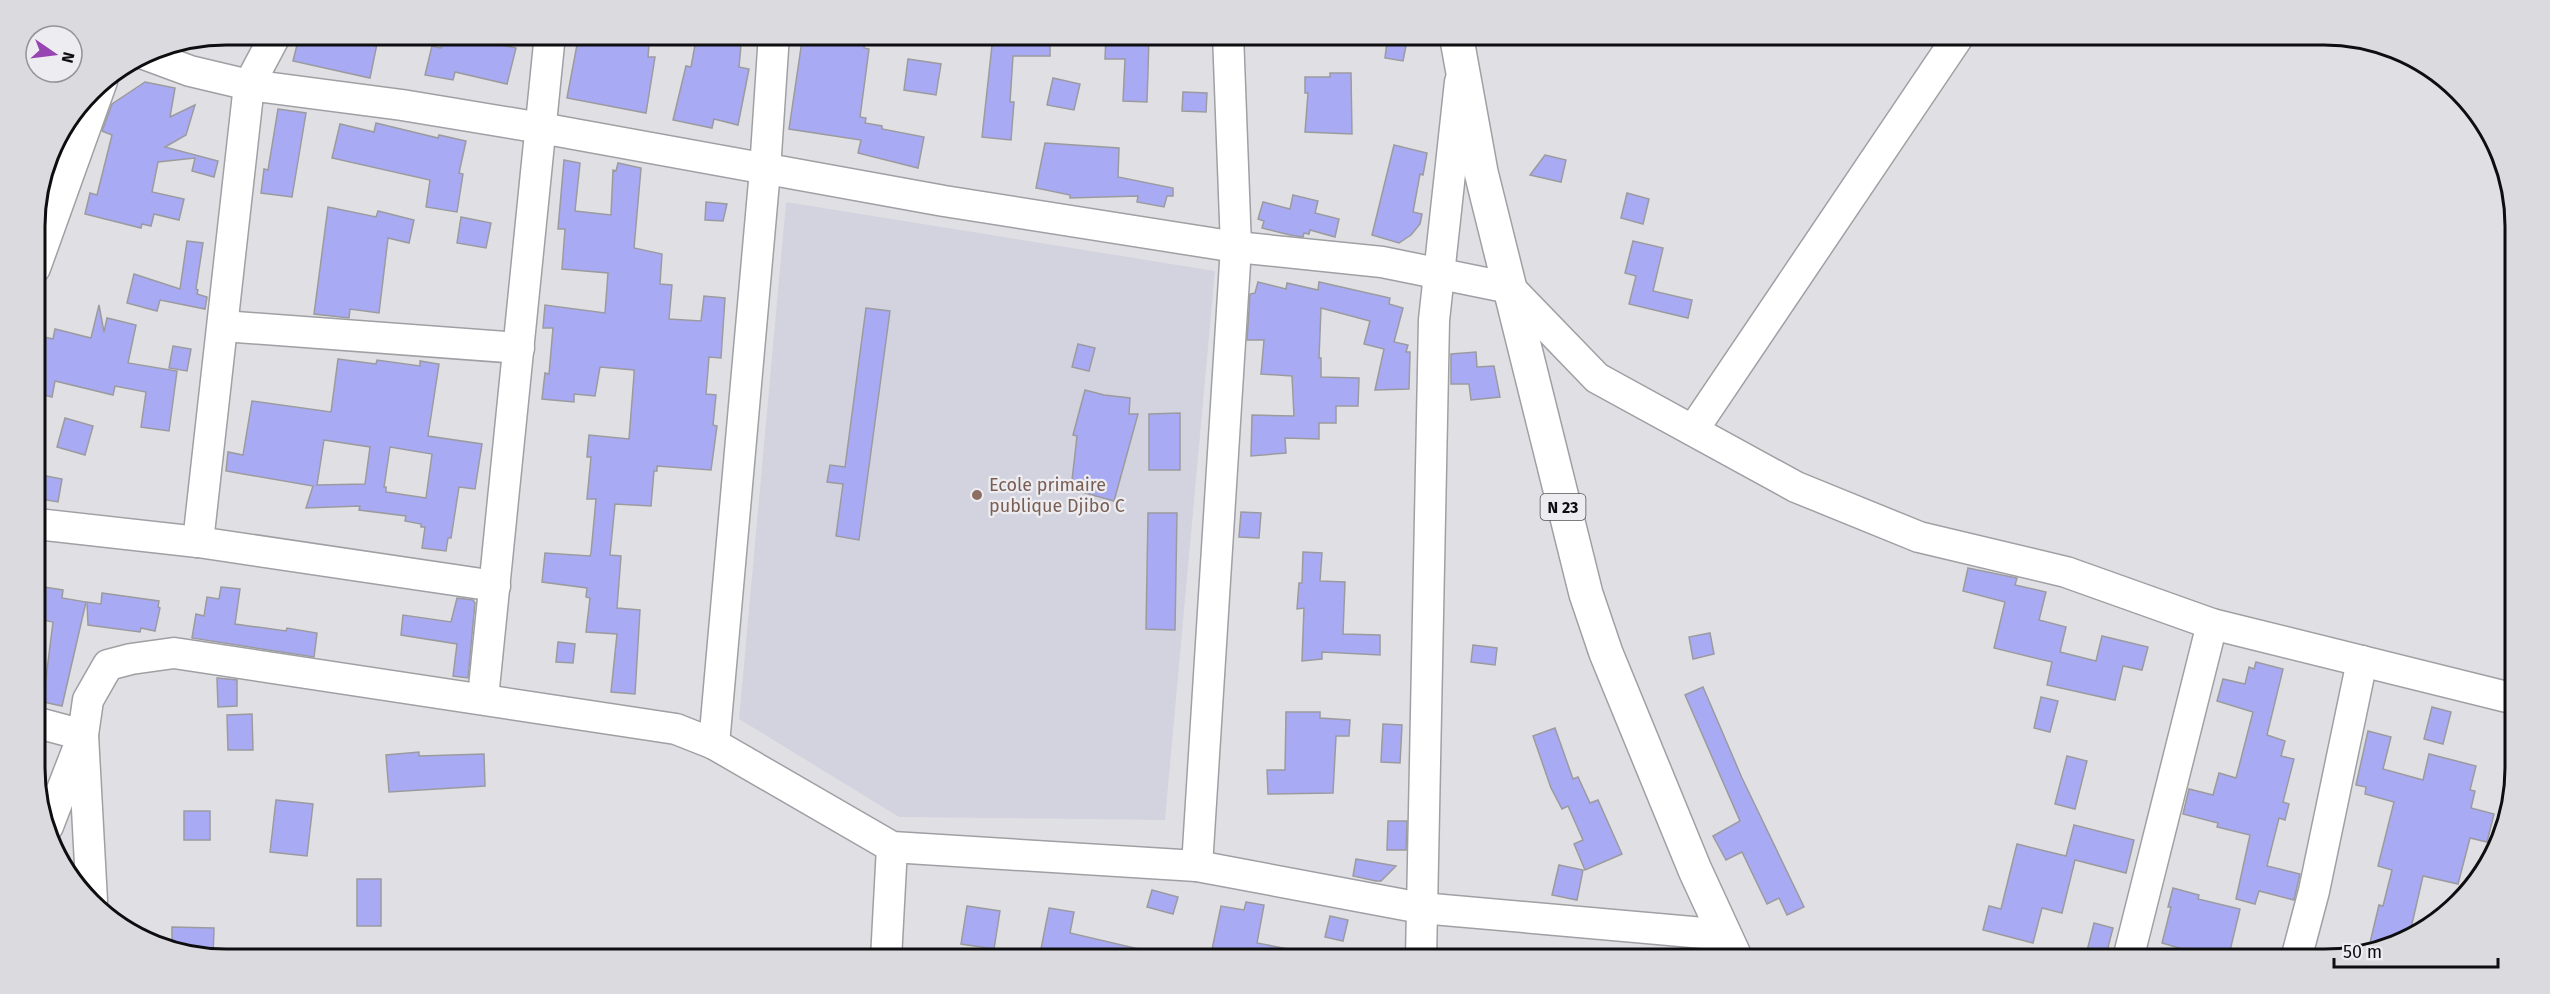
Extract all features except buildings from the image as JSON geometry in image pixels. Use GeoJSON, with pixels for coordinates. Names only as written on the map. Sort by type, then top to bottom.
{"type":"FeatureCollection","features":[{"type":"Feature","properties":{"kind":"main road","name":"N 23"},"geometry":{"type":"LineString","coordinates":[[1458,45],[1481,172],[1569,532],[1589,604],[1606,653],[1695,870],[1731,947]]}},
{"type":"Feature","properties":{"kind":"street"},"geometry":{"type":"LineString","coordinates":[[198,542],[249,85],[270,45]]}},
{"type":"Feature","properties":{"kind":"street"},"geometry":{"type":"LineString","coordinates":[[483,698],[549,45]]}},
{"type":"Feature","properties":{"kind":"street"},"geometry":{"type":"LineString","coordinates":[[714,744],[765,170],[773,45]]}},
{"type":"Feature","properties":{"kind":"street"},"geometry":{"type":"LineString","coordinates":[[1197,866],[1236,247],[1228,45]]}},
{"type":"Feature","properties":{"kind":"street"},"geometry":{"type":"LineString","coordinates":[[1693,430],[1953,45]]}},
{"type":"Feature","properties":{"kind":"street"},"geometry":{"type":"LineString","coordinates":[[157,59],[190,71],[249,85],[402,105],[717,158],[765,170],[1236,247],[1382,262],[1510,288],[1597,378],[1796,487],[1919,537],[2066,572],[2212,624],[2505,697]]}},
{"type":"Feature","properties":{"kind":"street"},"geometry":{"type":"LineString","coordinates":[[1421,949],[1434,320],[1461,67]]}},
{"type":"Feature","properties":{"kind":"street"},"geometry":{"type":"LineString","coordinates":[[45,222],[51,194],[91,106]]}},
{"type":"Feature","properties":{"kind":"street"},"geometry":{"type":"LineString","coordinates":[[223,326],[519,348]]}},
{"type":"Feature","properties":{"kind":"street"},"geometry":{"type":"LineString","coordinates":[[45,525],[198,542],[495,586]]}},
{"type":"Feature","properties":{"kind":"street"},"geometry":{"type":"LineString","coordinates":[[2131,949],[2212,624]]}},
{"type":"Feature","properties":{"kind":"street"},"geometry":{"type":"LineString","coordinates":[[91,888],[83,735],[88,700],[108,665],[131,658],[174,653],[483,698],[675,729],[714,744],[892,847],[1197,866],[1421,908],[1731,947]]}},
{"type":"Feature","properties":{"kind":"street"},"geometry":{"type":"LineString","coordinates":[[2299,949],[2314,891],[2362,661]]}},
{"type":"Feature","properties":{"kind":"street"},"geometry":{"type":"LineString","coordinates":[[45,725],[83,735]]}},
{"type":"Feature","properties":{"kind":"street"},"geometry":{"type":"LineString","coordinates":[[52,816],[83,735]]}},
{"type":"Feature","properties":{"kind":"street"},"geometry":{"type":"LineString","coordinates":[[887,949],[892,847]]}},
{"type":"Feature","properties":{"kind":"shaded area","name":"Ecole primaire publique Djibo C"},"geometry":{"type":"Polygon","coordinates":[[[786,202],[1215,271],[1165,820],[899,817],[739,719],[786,202]]]}},
{"type":"Feature","properties":{"kind":"place","name":"Ecole primaire publique Djibo C"},"geometry":{"type":"Point","coordinates":[977,495]}}]}
